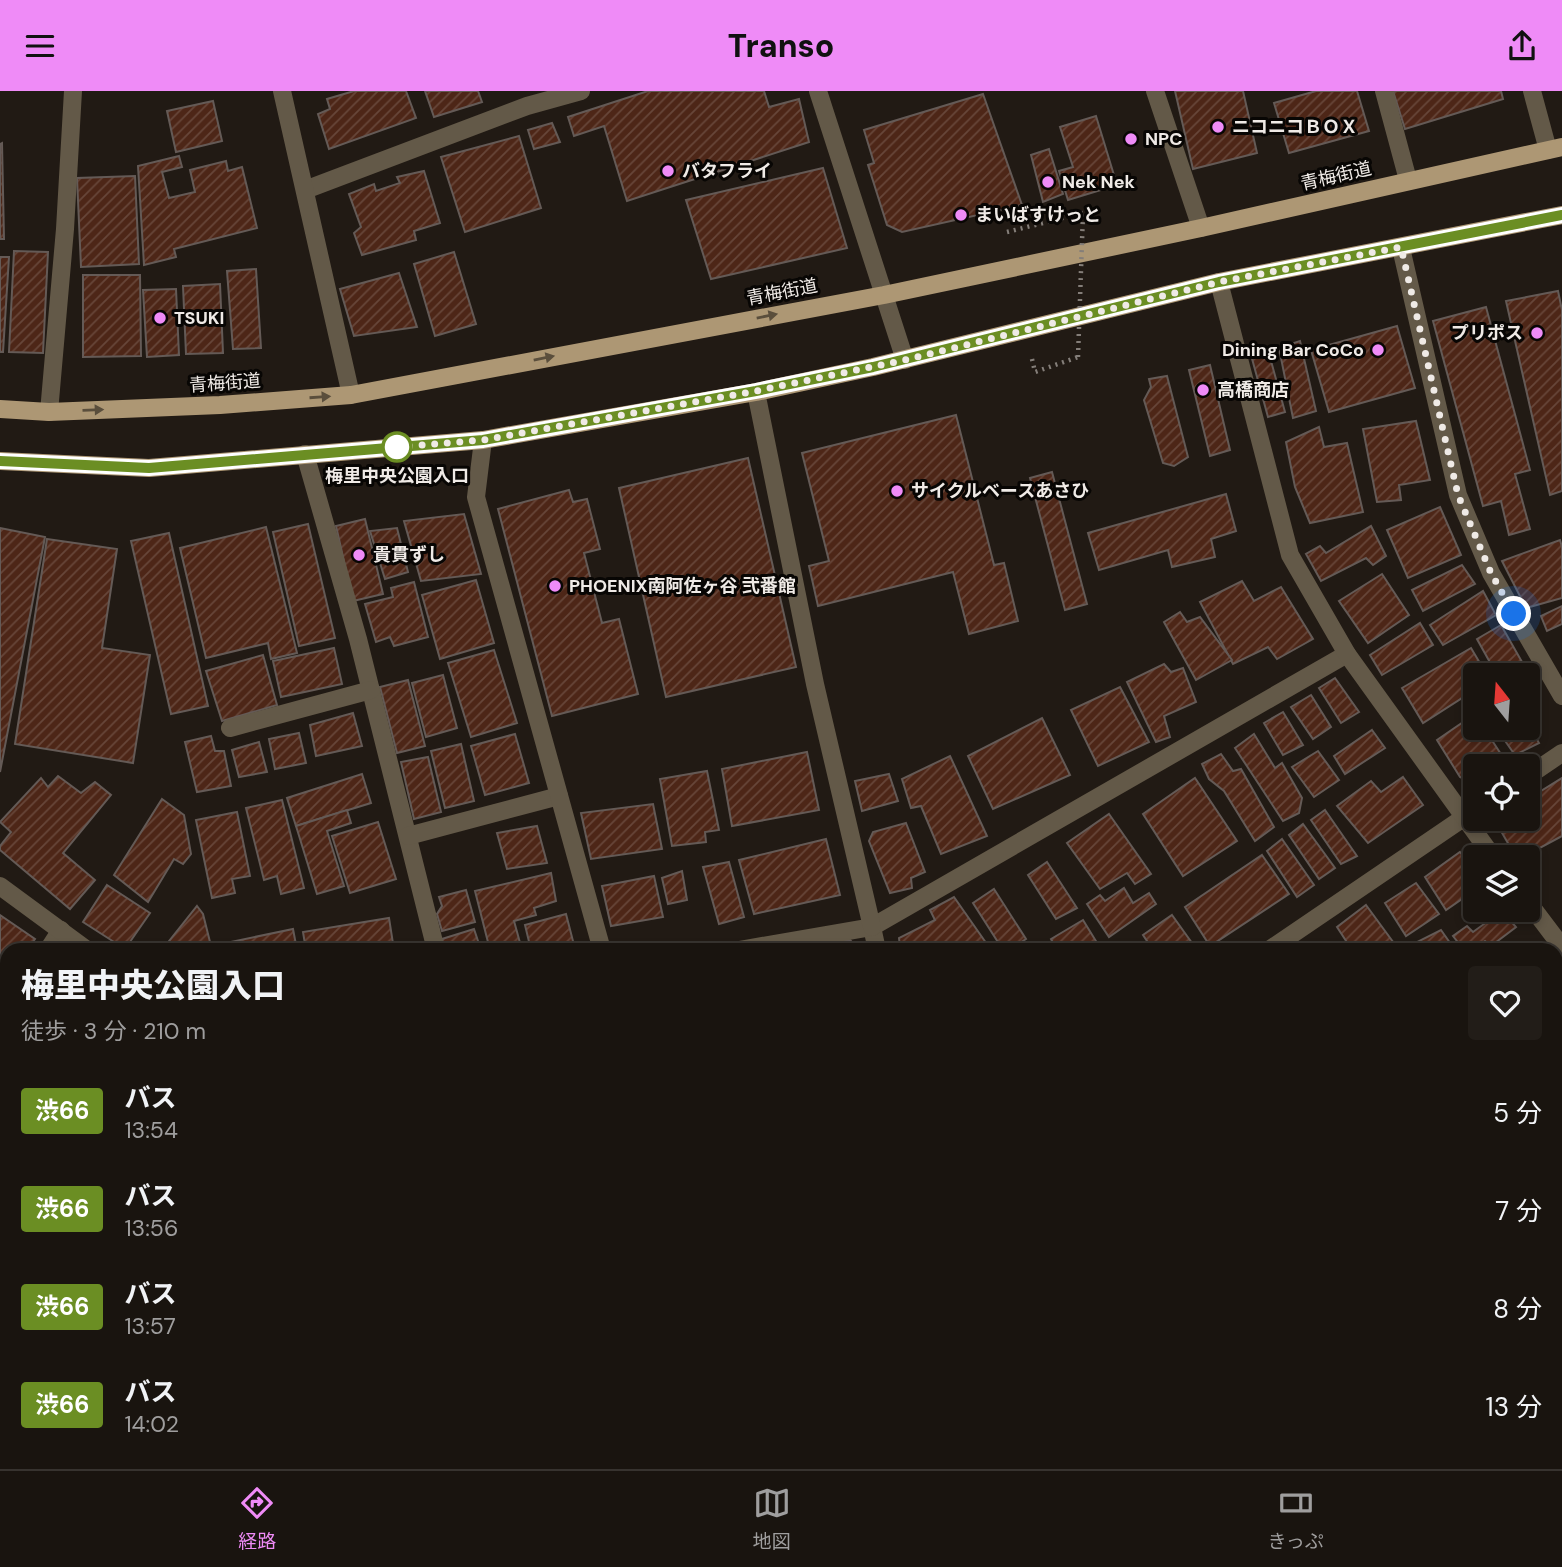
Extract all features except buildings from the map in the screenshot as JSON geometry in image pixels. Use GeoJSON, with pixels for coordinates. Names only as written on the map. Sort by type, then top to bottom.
{"type":"FeatureCollection","features":[{"type":"Feature","properties":{"kind":"main road","name":"青梅街道"},"geometry":{"type":"LineString","coordinates":[[0,409],[49,412],[220,405],[351,395],[884,295],[1555,149]]}},
{"type":"Feature","properties":{"kind":"main road"},"geometry":{"type":"LineString","coordinates":[[0,461],[149,468],[483,440],[756,391],[905,360],[1219,282],[1562,215]]}},
{"type":"Feature","properties":{"kind":"street"},"geometry":{"type":"LineString","coordinates":[[49,412],[65,229],[73,91]]}},
{"type":"Feature","properties":{"kind":"street"},"geometry":{"type":"LineString","coordinates":[[282,91],[351,395]]}},
{"type":"Feature","properties":{"kind":"street"},"geometry":{"type":"LineString","coordinates":[[305,190],[527,106],[581,91]]}},
{"type":"Feature","properties":{"kind":"street"},"geometry":{"type":"LineString","coordinates":[[818,91],[905,360]]}},
{"type":"Feature","properties":{"kind":"street"},"geometry":{"type":"LineString","coordinates":[[1155,91],[1201,228]]}},
{"type":"Feature","properties":{"kind":"street"},"geometry":{"type":"LineString","coordinates":[[1384,91],[1408,180]]}},
{"type":"Feature","properties":{"kind":"street"},"geometry":{"type":"LineString","coordinates":[[1532,91],[1555,149]]}},
{"type":"Feature","properties":{"kind":"street"},"geometry":{"type":"LineString","coordinates":[[1401,247],[1458,495],[1491,573],[1562,696]]}},
{"type":"Feature","properties":{"kind":"street"},"geometry":{"type":"LineString","coordinates":[[1219,282],[1290,555],[1347,654],[1463,806]]}},
{"type":"Feature","properties":{"kind":"street"},"geometry":{"type":"LineString","coordinates":[[756,391],[815,684],[875,943]]}},
{"type":"Feature","properties":{"kind":"street"},"geometry":{"type":"LineString","coordinates":[[483,440],[477,497],[600,943]]}},
{"type":"Feature","properties":{"kind":"street"},"geometry":{"type":"LineString","coordinates":[[306,454],[371,690],[434,943]]}},
{"type":"Feature","properties":{"kind":"street"},"geometry":{"type":"LineString","coordinates":[[779,943],[872,927],[1347,654]]}},
{"type":"Feature","properties":{"kind":"street"},"geometry":{"type":"LineString","coordinates":[[230,729],[371,690]]}},
{"type":"Feature","properties":{"kind":"street"},"geometry":{"type":"LineString","coordinates":[[1540,768],[1562,754]]}},
{"type":"Feature","properties":{"kind":"street"},"geometry":{"type":"LineString","coordinates":[[408,836],[559,796]]}},
{"type":"Feature","properties":{"kind":"street"},"geometry":{"type":"LineString","coordinates":[[1279,943],[1463,818]]}},
{"type":"Feature","properties":{"kind":"street"},"geometry":{"type":"LineString","coordinates":[[0,886],[78,943]]}},
{"type":"Feature","properties":{"kind":"street"},"geometry":{"type":"LineString","coordinates":[[1540,918],[1559,943]]}},
{"type":"Feature","properties":{"kind":"street"},"geometry":{"type":"LineString","coordinates":[[53,943],[61,930]]}},
{"type":"Feature","properties":{"kind":"path"},"geometry":{"type":"LineString","coordinates":[[1007,232],[1083,213],[1078,357]]}},
{"type":"Feature","properties":{"kind":"bus line","name":"渋66"},"geometry":{"type":"LineString","coordinates":[[0,461],[149,468],[483,440],[873,367],[1219,282],[1562,215]]}},
{"type":"Feature","properties":{"kind":"place","name":"ニコニコＢＯＸ"},"geometry":{"type":"Point","coordinates":[1218,127]}},
{"type":"Feature","properties":{"kind":"place","name":"NPC"},"geometry":{"type":"Point","coordinates":[1131,139]}},
{"type":"Feature","properties":{"kind":"place","name":"バタフライ"},"geometry":{"type":"Point","coordinates":[668,171]}},
{"type":"Feature","properties":{"kind":"place","name":"Nek Nek"},"geometry":{"type":"Point","coordinates":[1048,182]}},
{"type":"Feature","properties":{"kind":"place","name":"まいばすけっと"},"geometry":{"type":"Point","coordinates":[961,215]}},
{"type":"Feature","properties":{"kind":"place","name":"TSUKI"},"geometry":{"type":"Point","coordinates":[160,318]}},
{"type":"Feature","properties":{"kind":"place","name":"プリポス"},"geometry":{"type":"Point","coordinates":[1537,333]}},
{"type":"Feature","properties":{"kind":"place","name":"Dining Bar CoCo"},"geometry":{"type":"Point","coordinates":[1378,350]}},
{"type":"Feature","properties":{"kind":"place","name":"高橋商店"},"geometry":{"type":"Point","coordinates":[1203,390]}},
{"type":"Feature","properties":{"kind":"place","name":"梅里中央公園入口"},"geometry":{"type":"Point","coordinates":[397,447]}},
{"type":"Feature","properties":{"kind":"place","name":"サイクルベースあさひ"},"geometry":{"type":"Point","coordinates":[897,491]}},
{"type":"Feature","properties":{"kind":"place","name":"貴貫ずし"},"geometry":{"type":"Point","coordinates":[359,555]}},
{"type":"Feature","properties":{"kind":"place","name":"PHOENIX南阿佐ヶ谷 弐番館"},"geometry":{"type":"Point","coordinates":[555,586]}},
{"type":"Feature","properties":{"kind":"route"},"geometry":{"type":"LineString","coordinates":[[397,447],[483,440],[756,391],[905,360],[1219,282],[1401,247],[1458,495],[1491,573],[1514,614]]}}]}
